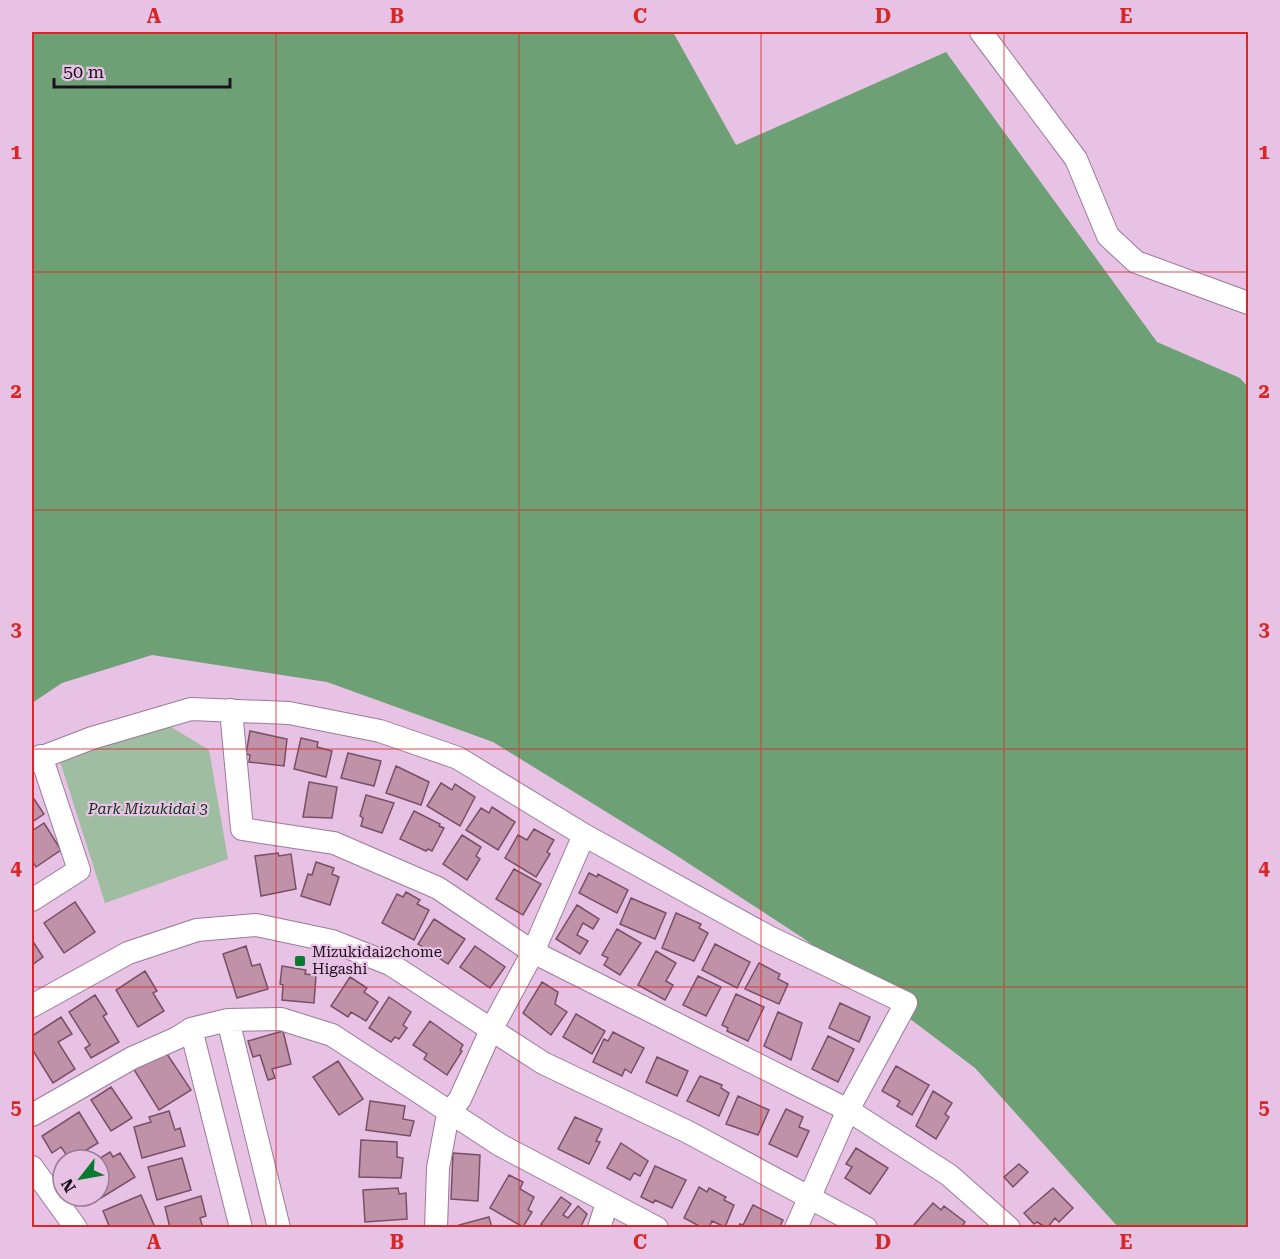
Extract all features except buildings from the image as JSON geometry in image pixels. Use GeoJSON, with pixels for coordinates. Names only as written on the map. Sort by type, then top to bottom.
{"type":"FeatureCollection","features":[{"type":"Feature","properties":{"kind":"street"},"geometry":{"type":"LineString","coordinates":[[981,32],[1076,159],[1108,236],[1136,262],[1248,303]]}},
{"type":"Feature","properties":{"kind":"street"},"geometry":{"type":"LineString","coordinates":[[32,900],[79,870],[36,758],[191,709],[289,713],[380,731],[458,758],[584,835],[770,937],[906,1003],[848,1110],[796,1227]]}},
{"type":"Feature","properties":{"kind":"street"},"geometry":{"type":"LineString","coordinates":[[231,710],[242,829],[334,843],[376,859],[438,888],[533,952],[848,1110],[949,1175],[1009,1227]]}},
{"type":"Feature","properties":{"kind":"street"},"geometry":{"type":"LineString","coordinates":[[436,1227],[438,1168],[448,1114],[460,1099],[491,1030],[533,952],[584,835]]}},
{"type":"Feature","properties":{"kind":"street"},"geometry":{"type":"LineString","coordinates":[[32,1006],[128,953],[197,930],[256,925],[332,941],[390,964],[543,1063],[688,1132],[866,1227]]}},
{"type":"Feature","properties":{"kind":"street"},"geometry":{"type":"LineString","coordinates":[[32,1115],[132,1058],[177,1038],[191,1029],[228,1020],[281,1019],[332,1035],[448,1114],[500,1145],[607,1203],[657,1227]]}},
{"type":"Feature","properties":{"kind":"street"},"geometry":{"type":"LineString","coordinates":[[228,1020],[279,1227]]}},
{"type":"Feature","properties":{"kind":"street"},"geometry":{"type":"LineString","coordinates":[[191,1029],[241,1227]]}},
{"type":"Feature","properties":{"kind":"street"},"geometry":{"type":"LineString","coordinates":[[32,1167],[76,1227]]}},
{"type":"Feature","properties":{"kind":"street"},"geometry":{"type":"LineString","coordinates":[[599,1227],[607,1203]]}},
{"type":"Feature","properties":{"kind":"green space"},"geometry":{"type":"Polygon","coordinates":[[[32,32],[673,32],[736,145],[946,52],[1157,342],[1240,378],[1248,387],[1248,1227],[1118,1227],[975,1068],[803,938],[668,850],[493,742],[327,682],[152,655],[62,683],[32,703],[32,32]]]}},
{"type":"Feature","properties":{"kind":"green space","name":"Park Mizukidai 3"},"geometry":{"type":"Polygon","coordinates":[[[171,727],[209,750],[228,859],[105,903],[59,758],[171,727]]]}},
{"type":"Feature","properties":{"kind":"place","name":"Mizukidai2chome Higashi"},"geometry":{"type":"Point","coordinates":[300,961]}}]}
